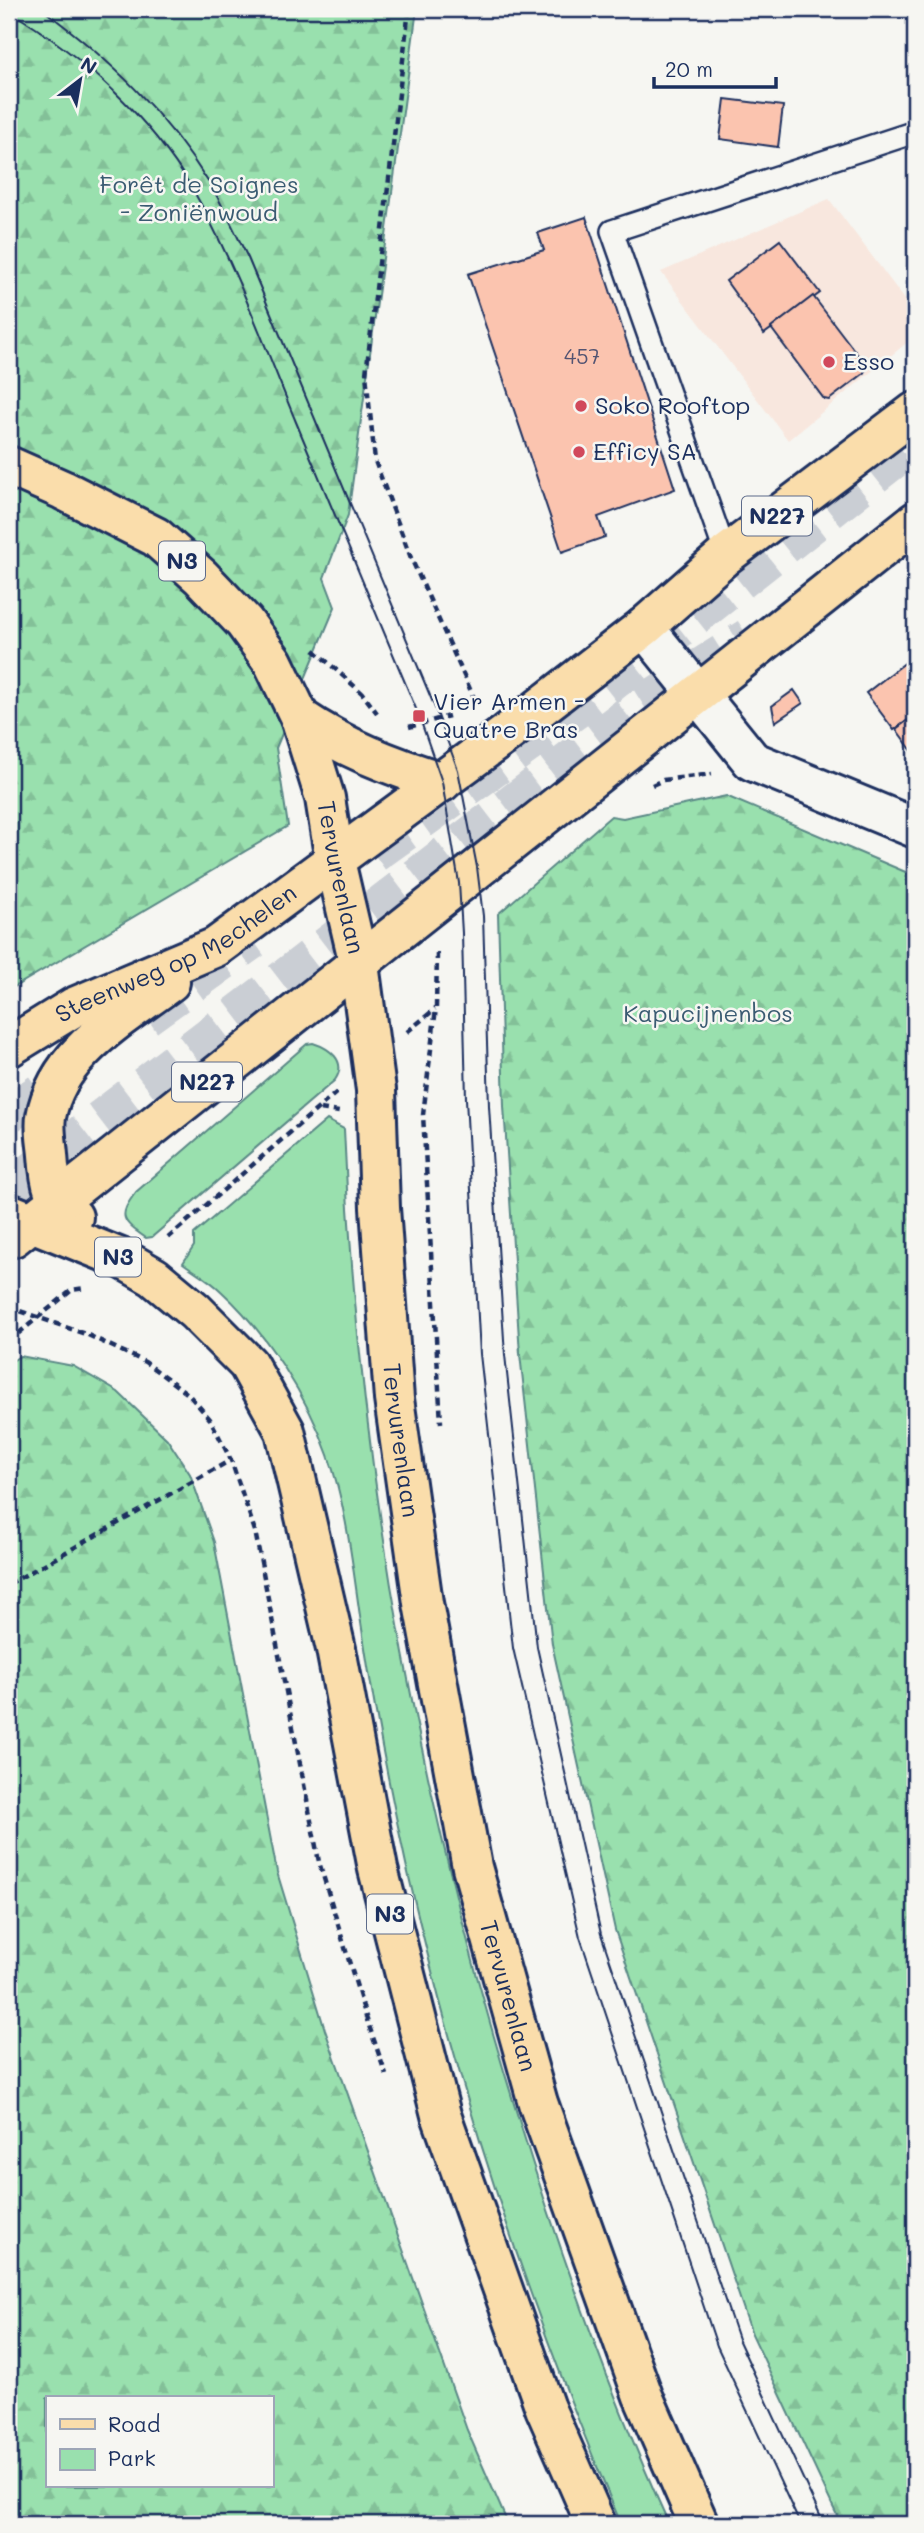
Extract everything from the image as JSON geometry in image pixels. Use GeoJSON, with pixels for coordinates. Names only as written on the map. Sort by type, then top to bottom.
{"type":"FeatureCollection","features":[{"type":"Feature","properties":{"kind":"main road","name":"N227"},"geometry":{"type":"LineString","coordinates":[[442,782],[644,627],[726,555],[915,412]]}},
{"type":"Feature","properties":{"kind":"main road","name":"Tervurenlaan"},"geometry":{"type":"LineString","coordinates":[[9,466],[156,537],[201,577],[244,622],[273,662],[300,718],[326,798],[335,861],[359,964],[376,1090],[380,1208],[394,1399],[423,1604],[472,1867],[538,2103],[643,2396],[699,2524]]}},
{"type":"Feature","properties":{"kind":"main road","name":"N227"},"geometry":{"type":"LineString","coordinates":[[26,1219],[359,964],[915,522]]}},
{"type":"Feature","properties":{"kind":"main road"},"geometry":{"type":"LineString","coordinates":[[300,718],[330,739],[442,782]]}},
{"type":"Feature","properties":{"kind":"main road","name":"Steenweg op Mechelen"},"geometry":{"type":"LineString","coordinates":[[9,1047],[74,1007],[216,947],[442,782]]}},
{"type":"Feature","properties":{"kind":"main road","name":"N227"},"geometry":{"type":"LineString","coordinates":[[26,1219],[49,1171],[46,1118],[60,1076],[89,1042],[216,947]]}},
{"type":"Feature","properties":{"kind":"main road"},"geometry":{"type":"LineString","coordinates":[[26,1219],[104,1270]]}},
{"type":"Feature","properties":{"kind":"main road","name":"N3"},"geometry":{"type":"LineString","coordinates":[[104,1270],[154,1277],[195,1311],[248,1364],[285,1431],[336,1649],[378,1869],[441,2115],[545,2408],[596,2524]]}},
{"type":"Feature","properties":{"kind":"street"},"geometry":{"type":"LineString","coordinates":[[644,627],[752,761],[915,828]]}},
{"type":"Feature","properties":{"kind":"lane"},"geometry":{"type":"LineString","coordinates":[[726,555],[612,231],[915,132]]}},
{"type":"Feature","properties":{"kind":"path"},"geometry":{"type":"LineString","coordinates":[[409,9],[366,374],[375,461],[411,558],[474,698]]}},
{"type":"Feature","properties":{"kind":"path"},"geometry":{"type":"LineString","coordinates":[[400,729],[449,716]]}},
{"type":"Feature","properties":{"kind":"path"},"geometry":{"type":"LineString","coordinates":[[639,789],[663,780],[708,774],[743,781],[752,761]]}},
{"type":"Feature","properties":{"kind":"path"},"geometry":{"type":"LineString","coordinates":[[437,954],[433,1044],[423,1115],[442,1434]]}},
{"type":"Feature","properties":{"kind":"path"},"geometry":{"type":"LineString","coordinates":[[177,1231],[319,1109]]}},
{"type":"Feature","properties":{"kind":"path"},"geometry":{"type":"LineString","coordinates":[[9,1341],[72,1290],[104,1270]]}},
{"type":"Feature","properties":{"kind":"path"},"geometry":{"type":"LineString","coordinates":[[9,1307],[88,1335],[145,1362],[188,1394],[210,1419],[231,1460],[255,1531],[319,1862],[366,2018],[387,2077]]}},
{"type":"Feature","properties":{"kind":"path"},"geometry":{"type":"LineString","coordinates":[[9,1584],[231,1460]]}},
{"type":"Feature","properties":{"kind":"shaded area"},"geometry":{"type":"Polygon","coordinates":[[[829,199],[915,313],[915,336],[788,440],[661,272],[829,199]]]}},
{"type":"Feature","properties":{"kind":"green space","name":"Forêt de Soignes - Zoniënwoud"},"geometry":{"type":"Polygon","coordinates":[[[9,9],[417,9],[348,515],[324,578],[335,607],[276,748],[288,826],[9,990],[9,9]]]}},
{"type":"Feature","properties":{"kind":"green space","name":"Kapucijnenbos"},"geometry":{"type":"Polygon","coordinates":[[[726,796],[915,876],[915,2524],[841,2524],[752,2334],[615,1930],[552,1644],[520,1354],[504,1106],[498,914],[611,816],[623,818],[726,796]]]}},
{"type":"Feature","properties":{"kind":"green space"},"geometry":{"type":"Polygon","coordinates":[[[313,1043],[325,1048],[338,1061],[335,1080],[152,1237],[146,1238],[127,1223],[124,1213],[136,1192],[307,1044],[313,1043]]]}},
{"type":"Feature","properties":{"kind":"green space"},"geometry":{"type":"Polygon","coordinates":[[[327,1120],[344,1129],[351,1255],[379,1505],[423,1753],[451,1875],[483,1997],[551,2220],[606,2374],[669,2524],[621,2524],[526,2281],[472,2116],[426,1949],[406,1864],[377,1718],[345,1520],[335,1476],[320,1433],[284,1367],[254,1326],[221,1291],[183,1263],[194,1246],[194,1234],[327,1120]]]}},
{"type":"Feature","properties":{"kind":"green space"},"geometry":{"type":"Polygon","coordinates":[[[20,1356],[73,1366],[118,1392],[167,1439],[190,1474],[214,1542],[277,1872],[325,2030],[467,2430],[508,2524],[9,2524],[9,1363],[20,1356]]]}},
{"type":"Feature","properties":{"kind":"building"},"geometry":{"type":"Polygon","coordinates":[[[725,99],[783,106],[778,147],[720,139],[725,99]]]}},
{"type":"Feature","properties":{"kind":"building"},"geometry":{"type":"Polygon","coordinates":[[[586,217],[675,489],[598,517],[605,537],[562,552],[468,274],[544,250],[538,233],[586,217]]]}},
{"type":"Feature","properties":{"kind":"building"},"geometry":{"type":"Polygon","coordinates":[[[780,240],[820,293],[764,334],[726,281],[780,240]]]}},
{"type":"Feature","properties":{"kind":"building"},"geometry":{"type":"Polygon","coordinates":[[[813,296],[867,367],[863,374],[829,400],[824,399],[771,328],[813,296]]]}},
{"type":"Feature","properties":{"kind":"building"},"geometry":{"type":"Polygon","coordinates":[[[915,655],[915,715],[894,730],[866,693],[915,655]]]}},
{"type":"Feature","properties":{"kind":"building"},"geometry":{"type":"Polygon","coordinates":[[[794,690],[803,703],[775,722],[772,706],[794,690]]]}},
{"type":"Feature","properties":{"kind":"building"},"geometry":{"type":"Polygon","coordinates":[[[915,715],[915,755],[896,729],[915,715]]]}},
{"type":"Feature","properties":{"kind":"tunnel"},"geometry":{"type":"LineString","coordinates":[[374,854],[590,700],[915,443]]}},
{"type":"Feature","properties":{"kind":"tunnel"},"geometry":{"type":"LineString","coordinates":[[9,1189],[642,704],[748,637]]}},
{"type":"Feature","properties":{"kind":"tunnel"},"geometry":{"type":"LineString","coordinates":[[146,1017],[253,940]]}},
{"type":"Feature","properties":{"kind":"tunnel"},"geometry":{"type":"LineString","coordinates":[[9,1114],[74,1068]]}},
{"type":"Feature","properties":{"kind":"tram line"},"geometry":{"type":"LineString","coordinates":[[42,9],[92,48],[135,89],[193,159],[221,204],[248,258],[436,710],[458,770],[477,867],[483,916],[489,1106],[505,1355],[537,1647],[601,1934],[738,2339],[824,2524]]}},
{"type":"Feature","properties":{"kind":"tram line"},"geometry":{"type":"LineString","coordinates":[[9,11],[62,47],[112,89],[156,137],[193,190],[248,304],[419,716],[442,782],[459,883],[466,1099],[480,1354],[513,1648],[580,1937],[717,2346],[800,2524]]}},
{"type":"Feature","properties":{"kind":"place","name":"Esso"},"geometry":{"type":"Point","coordinates":[829,362]}},
{"type":"Feature","properties":{"kind":"place","name":"Soko Rooftop"},"geometry":{"type":"Point","coordinates":[581,406]}},
{"type":"Feature","properties":{"kind":"place","name":"Efficy SA"},"geometry":{"type":"Point","coordinates":[579,452]}},
{"type":"Feature","properties":{"kind":"place","name":"Vier Armen - Quatre Bras"},"geometry":{"type":"Point","coordinates":[419,716]}}]}
